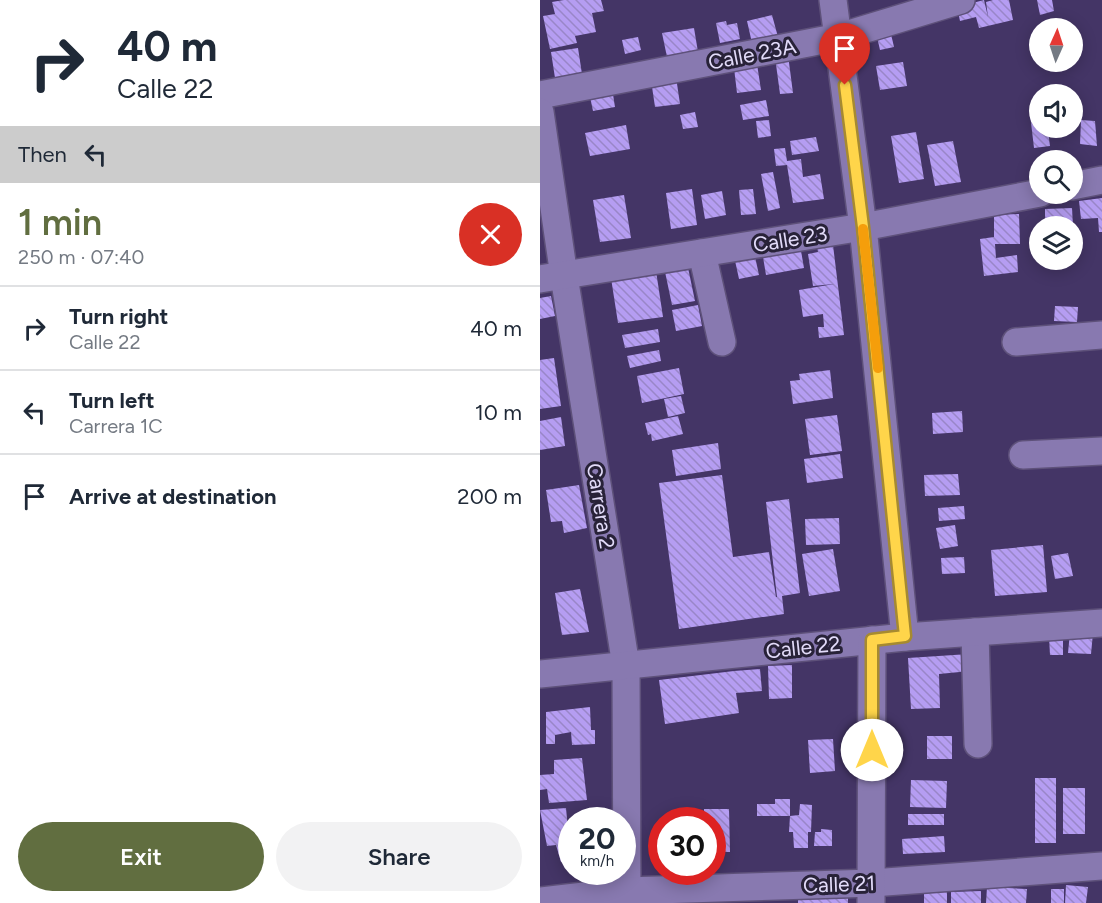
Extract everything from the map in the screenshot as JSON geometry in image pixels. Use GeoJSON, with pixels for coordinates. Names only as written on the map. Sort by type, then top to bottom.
{"type":"FeatureCollection","features":[{"type":"Feature","properties":{"kind":"street"},"geometry":{"type":"LineString","coordinates":[[833,0],[863,227],[905,636]]}},
{"type":"Feature","properties":{"kind":"street","name":"Calle 23A"},"geometry":{"type":"LineString","coordinates":[[540,95],[839,37],[961,0]]}},
{"type":"Feature","properties":{"kind":"street","name":"Carrera 2"},"geometry":{"type":"LineString","coordinates":[[540,112],[552,277],[626,666],[627,897]]}},
{"type":"Feature","properties":{"kind":"street"},"geometry":{"type":"LineString","coordinates":[[1083,184],[1102,180]]}},
{"type":"Feature","properties":{"kind":"street","name":"Calle 23"},"geometry":{"type":"LineString","coordinates":[[552,277],[863,227],[1029,195]]}},
{"type":"Feature","properties":{"kind":"street"},"geometry":{"type":"LineString","coordinates":[[702,253],[722,342]]}},
{"type":"Feature","properties":{"kind":"street"},"geometry":{"type":"LineString","coordinates":[[1016,342],[1102,335]]}},
{"type":"Feature","properties":{"kind":"street"},"geometry":{"type":"LineString","coordinates":[[1023,455],[1102,451]]}},
{"type":"Feature","properties":{"kind":"street","name":"Calle 22"},"geometry":{"type":"LineString","coordinates":[[540,674],[905,636],[1102,623]]}},
{"type":"Feature","properties":{"kind":"street"},"geometry":{"type":"LineString","coordinates":[[975,632],[978,744]]}},
{"type":"Feature","properties":{"kind":"street"},"geometry":{"type":"LineString","coordinates":[[872,640],[872,893]]}},
{"type":"Feature","properties":{"kind":"street","name":"Calle 21"},"geometry":{"type":"LineString","coordinates":[[540,901],[627,897],[872,893],[1102,866]]}},
{"type":"Feature","properties":{"kind":"building"},"geometry":{"type":"Polygon","coordinates":[[[601,0],[604,11],[592,13],[596,32],[575,36],[577,43],[550,49],[543,16],[555,14],[552,2],[601,0]]]}},
{"type":"Feature","properties":{"kind":"building"},"geometry":{"type":"Polygon","coordinates":[[[984,0],[988,17],[986,2],[1009,0],[1013,20],[979,28],[976,17],[960,21],[957,7],[984,0]]]}},
{"type":"Feature","properties":{"kind":"building"},"geometry":{"type":"Polygon","coordinates":[[[1037,0],[1052,0],[1054,11],[1040,15],[1037,0]]]}},
{"type":"Feature","properties":{"kind":"building"},"geometry":{"type":"Polygon","coordinates":[[[772,15],[778,37],[752,43],[747,21],[772,15]]]}},
{"type":"Feature","properties":{"kind":"building"},"geometry":{"type":"Polygon","coordinates":[[[726,21],[727,25],[737,23],[740,39],[720,43],[716,23],[726,21]]]}},
{"type":"Feature","properties":{"kind":"building"},"geometry":{"type":"Polygon","coordinates":[[[694,28],[698,52],[667,57],[662,33],[694,28]]]}},
{"type":"Feature","properties":{"kind":"building"},"geometry":{"type":"Polygon","coordinates":[[[891,34],[894,47],[880,50],[877,37],[891,34]]]}},
{"type":"Feature","properties":{"kind":"building"},"geometry":{"type":"Polygon","coordinates":[[[638,37],[641,50],[625,54],[622,40],[638,37]]]}},
{"type":"Feature","properties":{"kind":"building"},"geometry":{"type":"Polygon","coordinates":[[[578,48],[582,74],[555,78],[551,52],[578,48]]]}},
{"type":"Feature","properties":{"kind":"building"},"geometry":{"type":"Polygon","coordinates":[[[788,55],[793,93],[780,94],[775,57],[788,55]]]}},
{"type":"Feature","properties":{"kind":"building"},"geometry":{"type":"Polygon","coordinates":[[[903,62],[907,86],[880,90],[876,66],[903,62]]]}},
{"type":"Feature","properties":{"kind":"building"},"geometry":{"type":"Polygon","coordinates":[[[757,64],[761,90],[737,93],[734,68],[757,64]]]}},
{"type":"Feature","properties":{"kind":"building"},"geometry":{"type":"Polygon","coordinates":[[[676,77],[680,104],[655,107],[651,80],[676,77]]]}},
{"type":"Feature","properties":{"kind":"building"},"geometry":{"type":"Polygon","coordinates":[[[612,88],[615,107],[593,111],[589,92],[612,88]]]}},
{"type":"Feature","properties":{"kind":"building"},"geometry":{"type":"Polygon","coordinates":[[[766,100],[769,116],[743,120],[740,105],[766,100]]]}},
{"type":"Feature","properties":{"kind":"building"},"geometry":{"type":"Polygon","coordinates":[[[695,112],[698,127],[683,129],[680,115],[695,112]]]}},
{"type":"Feature","properties":{"kind":"building"},"geometry":{"type":"Polygon","coordinates":[[[769,120],[771,136],[758,138],[756,121],[769,120]]]}},
{"type":"Feature","properties":{"kind":"building"},"geometry":{"type":"Polygon","coordinates":[[[1083,120],[1095,121],[1097,146],[1080,144],[1080,138],[1083,138],[1083,120]]]}},
{"type":"Feature","properties":{"kind":"building"},"geometry":{"type":"Polygon","coordinates":[[[626,125],[630,149],[590,156],[585,133],[626,125]]]}},
{"type":"Feature","properties":{"kind":"building"},"geometry":{"type":"Polygon","coordinates":[[[916,132],[924,179],[899,183],[891,136],[916,132]]]}},
{"type":"Feature","properties":{"kind":"building"},"geometry":{"type":"Polygon","coordinates":[[[816,137],[819,151],[792,155],[790,141],[816,137]]]}},
{"type":"Feature","properties":{"kind":"building"},"geometry":{"type":"Polygon","coordinates":[[[1033,138],[1049,138],[1050,146],[1034,148],[1033,138]]]}},
{"type":"Feature","properties":{"kind":"building"},"geometry":{"type":"Polygon","coordinates":[[[953,141],[961,182],[935,186],[927,145],[953,141]]]}},
{"type":"Feature","properties":{"kind":"building"},"geometry":{"type":"Polygon","coordinates":[[[785,148],[787,161],[801,159],[803,177],[820,174],[824,199],[793,203],[787,165],[776,166],[774,149],[785,148]]]}},
{"type":"Feature","properties":{"kind":"building"},"geometry":{"type":"Polygon","coordinates":[[[773,172],[780,208],[768,211],[761,174],[773,172]]]}},
{"type":"Feature","properties":{"kind":"building"},"geometry":{"type":"Polygon","coordinates":[[[692,189],[697,225],[671,229],[666,193],[692,189]]]}},
{"type":"Feature","properties":{"kind":"building"},"geometry":{"type":"Polygon","coordinates":[[[753,189],[756,214],[741,215],[739,190],[753,189]]]}},
{"type":"Feature","properties":{"kind":"building"},"geometry":{"type":"Polygon","coordinates":[[[722,191],[726,215],[705,219],[701,195],[722,191]]]}},
{"type":"Feature","properties":{"kind":"building"},"geometry":{"type":"Polygon","coordinates":[[[624,195],[631,238],[600,242],[593,200],[624,195]]]}},
{"type":"Feature","properties":{"kind":"building"},"geometry":{"type":"Polygon","coordinates":[[[1102,198],[1102,232],[1099,232],[1098,218],[1083,219],[1083,216],[1081,216],[1079,204],[1083,204],[1083,200],[1102,198]]]}},
{"type":"Feature","properties":{"kind":"building"},"geometry":{"type":"Polygon","coordinates":[[[1072,208],[1072,216],[1045,216],[1045,209],[1072,208]]]}},
{"type":"Feature","properties":{"kind":"building"},"geometry":{"type":"Polygon","coordinates":[[[1019,214],[1020,244],[995,244],[996,258],[1017,255],[1018,272],[984,276],[980,239],[994,237],[994,215],[1019,214]]]}},
{"type":"Feature","properties":{"kind":"building"},"geometry":{"type":"Polygon","coordinates":[[[800,245],[804,268],[766,275],[762,251],[800,245]]]}},
{"type":"Feature","properties":{"kind":"building"},"geometry":{"type":"Polygon","coordinates":[[[833,245],[844,335],[819,338],[818,327],[824,327],[823,314],[803,317],[799,290],[834,284],[813,286],[808,254],[818,252],[817,247],[833,245]]]}},
{"type":"Feature","properties":{"kind":"building"},"geometry":{"type":"Polygon","coordinates":[[[754,252],[759,275],[739,279],[734,256],[754,252]]]}},
{"type":"Feature","properties":{"kind":"building"},"geometry":{"type":"Polygon","coordinates":[[[687,263],[695,301],[672,305],[664,267],[687,263]]]}},
{"type":"Feature","properties":{"kind":"building"},"geometry":{"type":"Polygon","coordinates":[[[656,271],[663,317],[618,323],[611,278],[656,271]]]}},
{"type":"Feature","properties":{"kind":"building"},"geometry":{"type":"Polygon","coordinates":[[[551,296],[555,316],[540,319],[540,298],[551,296]]]}},
{"type":"Feature","properties":{"kind":"building"},"geometry":{"type":"Polygon","coordinates":[[[698,305],[702,326],[676,331],[672,310],[698,305]]]}},
{"type":"Feature","properties":{"kind":"building"},"geometry":{"type":"Polygon","coordinates":[[[1055,306],[1078,307],[1077,322],[1054,321],[1055,306]]]}},
{"type":"Feature","properties":{"kind":"building"},"geometry":{"type":"Polygon","coordinates":[[[658,329],[660,342],[625,348],[622,335],[658,329]]]}},
{"type":"Feature","properties":{"kind":"building"},"geometry":{"type":"Polygon","coordinates":[[[659,350],[661,361],[630,368],[627,356],[659,350]]]}},
{"type":"Feature","properties":{"kind":"building"},"geometry":{"type":"Polygon","coordinates":[[[554,358],[561,406],[540,409],[540,360],[554,358]]]}},
{"type":"Feature","properties":{"kind":"building"},"geometry":{"type":"Polygon","coordinates":[[[679,368],[684,394],[642,403],[637,376],[679,368]]]}},
{"type":"Feature","properties":{"kind":"building"},"geometry":{"type":"Polygon","coordinates":[[[830,370],[833,398],[793,404],[790,381],[800,380],[799,374],[830,370]]]}},
{"type":"Feature","properties":{"kind":"building"},"geometry":{"type":"Polygon","coordinates":[[[681,396],[685,413],[668,417],[664,399],[681,396]]]}},
{"type":"Feature","properties":{"kind":"building"},"geometry":{"type":"Polygon","coordinates":[[[962,411],[963,432],[933,434],[932,413],[962,411]]]}},
{"type":"Feature","properties":{"kind":"building"},"geometry":{"type":"Polygon","coordinates":[[[837,415],[842,451],[810,455],[805,419],[837,415]]]}},
{"type":"Feature","properties":{"kind":"building"},"geometry":{"type":"Polygon","coordinates":[[[678,416],[683,434],[652,441],[645,423],[678,416]]]}},
{"type":"Feature","properties":{"kind":"building"},"geometry":{"type":"Polygon","coordinates":[[[561,417],[565,446],[540,450],[540,421],[561,417]]]}},
{"type":"Feature","properties":{"kind":"building"},"geometry":{"type":"Polygon","coordinates":[[[718,443],[721,469],[676,476],[672,450],[718,443]]]}},
{"type":"Feature","properties":{"kind":"building"},"geometry":{"type":"Polygon","coordinates":[[[840,454],[843,478],[807,483],[804,459],[840,454]]]}},
{"type":"Feature","properties":{"kind":"building"},"geometry":{"type":"Polygon","coordinates":[[[958,474],[960,495],[925,496],[924,475],[958,474]]]}},
{"type":"Feature","properties":{"kind":"building"},"geometry":{"type":"Polygon","coordinates":[[[722,475],[733,557],[769,552],[776,597],[766,502],[789,499],[800,593],[782,596],[784,614],[679,629],[659,483],[722,475]]]}},
{"type":"Feature","properties":{"kind":"building"},"geometry":{"type":"Polygon","coordinates":[[[579,485],[587,528],[564,533],[562,521],[551,522],[546,490],[579,485]]]}},
{"type":"Feature","properties":{"kind":"building"},"geometry":{"type":"Polygon","coordinates":[[[964,506],[965,519],[939,521],[938,508],[964,506]]]}},
{"type":"Feature","properties":{"kind":"building"},"geometry":{"type":"Polygon","coordinates":[[[839,518],[840,544],[806,545],[805,519],[839,518]]]}},
{"type":"Feature","properties":{"kind":"building"},"geometry":{"type":"Polygon","coordinates":[[[955,525],[958,546],[940,549],[936,528],[955,525]]]}},
{"type":"Feature","properties":{"kind":"building"},"geometry":{"type":"Polygon","coordinates":[[[1043,545],[1047,592],[995,596],[991,550],[1043,545]]]}},
{"type":"Feature","properties":{"kind":"building"},"geometry":{"type":"Polygon","coordinates":[[[833,549],[840,591],[809,596],[802,554],[833,549]]]}},
{"type":"Feature","properties":{"kind":"building"},"geometry":{"type":"Polygon","coordinates":[[[1068,553],[1073,576],[1055,579],[1051,556],[1068,553]]]}},
{"type":"Feature","properties":{"kind":"building"},"geometry":{"type":"Polygon","coordinates":[[[964,557],[965,573],[942,574],[941,558],[964,557]]]}},
{"type":"Feature","properties":{"kind":"building"},"geometry":{"type":"Polygon","coordinates":[[[580,589],[589,632],[562,635],[555,593],[580,589]]]}},
{"type":"Feature","properties":{"kind":"building"},"geometry":{"type":"Polygon","coordinates":[[[1070,632],[1093,633],[1091,654],[1068,653],[1070,632]]]}},
{"type":"Feature","properties":{"kind":"building"},"geometry":{"type":"Polygon","coordinates":[[[1063,636],[1063,655],[1050,655],[1049,637],[1063,636]]]}},
{"type":"Feature","properties":{"kind":"building"},"geometry":{"type":"Polygon","coordinates":[[[969,654],[970,671],[939,674],[940,708],[911,709],[908,658],[969,654]]]}},
{"type":"Feature","properties":{"kind":"building"},"geometry":{"type":"Polygon","coordinates":[[[792,665],[792,698],[769,699],[768,666],[792,665]]]}},
{"type":"Feature","properties":{"kind":"building"},"geometry":{"type":"Polygon","coordinates":[[[760,669],[762,691],[736,693],[739,713],[665,724],[659,680],[760,669]]]}},
{"type":"Feature","properties":{"kind":"building"},"geometry":{"type":"Polygon","coordinates":[[[590,707],[591,730],[595,730],[595,744],[572,745],[571,732],[555,735],[555,744],[546,744],[546,712],[590,707]]]}},
{"type":"Feature","properties":{"kind":"building"},"geometry":{"type":"Polygon","coordinates":[[[927,736],[952,736],[952,759],[927,759],[927,736]]]}},
{"type":"Feature","properties":{"kind":"building"},"geometry":{"type":"Polygon","coordinates":[[[833,739],[835,771],[810,773],[808,740],[833,739]]]}},
{"type":"Feature","properties":{"kind":"building"},"geometry":{"type":"Polygon","coordinates":[[[582,758],[587,800],[549,803],[547,789],[540,790],[540,775],[554,774],[554,760],[582,758]]]}},
{"type":"Feature","properties":{"kind":"building"},"geometry":{"type":"Polygon","coordinates":[[[1035,778],[1056,778],[1056,843],[1035,843],[1035,778]]]}},
{"type":"Feature","properties":{"kind":"building"},"geometry":{"type":"Polygon","coordinates":[[[911,780],[947,781],[946,808],[910,807],[911,780]]]}},
{"type":"Feature","properties":{"kind":"building"},"geometry":{"type":"Polygon","coordinates":[[[1063,788],[1085,788],[1085,834],[1063,834],[1063,788]]]}},
{"type":"Feature","properties":{"kind":"building"},"geometry":{"type":"Polygon","coordinates":[[[775,799],[790,799],[790,816],[757,816],[757,804],[775,804],[775,799]]]}},
{"type":"Feature","properties":{"kind":"building"},"geometry":{"type":"Polygon","coordinates":[[[800,804],[812,805],[808,848],[794,848],[793,832],[789,832],[790,816],[799,815],[800,804]]]}},
{"type":"Feature","properties":{"kind":"building"},"geometry":{"type":"Polygon","coordinates":[[[558,809],[558,852],[556,845],[547,846],[540,810],[558,809]]]}},
{"type":"Feature","properties":{"kind":"building"},"geometry":{"type":"Polygon","coordinates":[[[726,809],[729,809],[730,852],[726,852],[726,809]]]}},
{"type":"Feature","properties":{"kind":"building"},"geometry":{"type":"Polygon","coordinates":[[[908,814],[944,814],[944,825],[908,825],[908,814]]]}},
{"type":"Feature","properties":{"kind":"building"},"geometry":{"type":"Polygon","coordinates":[[[821,829],[832,830],[832,846],[814,846],[815,832],[821,832],[821,829]]]}},
{"type":"Feature","properties":{"kind":"building"},"geometry":{"type":"Polygon","coordinates":[[[944,836],[945,852],[903,854],[902,839],[944,836]]]}},
{"type":"Feature","properties":{"kind":"building"},"geometry":{"type":"Polygon","coordinates":[[[1066,885],[1088,887],[1086,903],[1065,903],[1066,885]]]}},
{"type":"Feature","properties":{"kind":"building"},"geometry":{"type":"Polygon","coordinates":[[[987,887],[1027,889],[1026,903],[986,903],[987,887]]]}},
{"type":"Feature","properties":{"kind":"building"},"geometry":{"type":"Polygon","coordinates":[[[1051,889],[1064,889],[1064,903],[1051,903],[1051,889]]]}},
{"type":"Feature","properties":{"kind":"building"},"geometry":{"type":"Polygon","coordinates":[[[924,891],[947,891],[947,903],[924,903],[924,891]]]}},
{"type":"Feature","properties":{"kind":"building"},"geometry":{"type":"Polygon","coordinates":[[[981,891],[981,903],[951,903],[951,892],[981,891]]]}},
{"type":"Feature","properties":{"kind":"building"},"geometry":{"type":"Polygon","coordinates":[[[798,892],[848,893],[848,903],[798,903],[798,892]]]}},
{"type":"Feature","properties":{"kind":"slow traffic"},"geometry":{"type":"LineString","coordinates":[[863,229],[878,368]]}},
{"type":"Feature","properties":{"kind":"route"},"geometry":{"type":"LineString","coordinates":[[845,85],[863,227],[905,636],[872,640],[872,750]]}}]}
